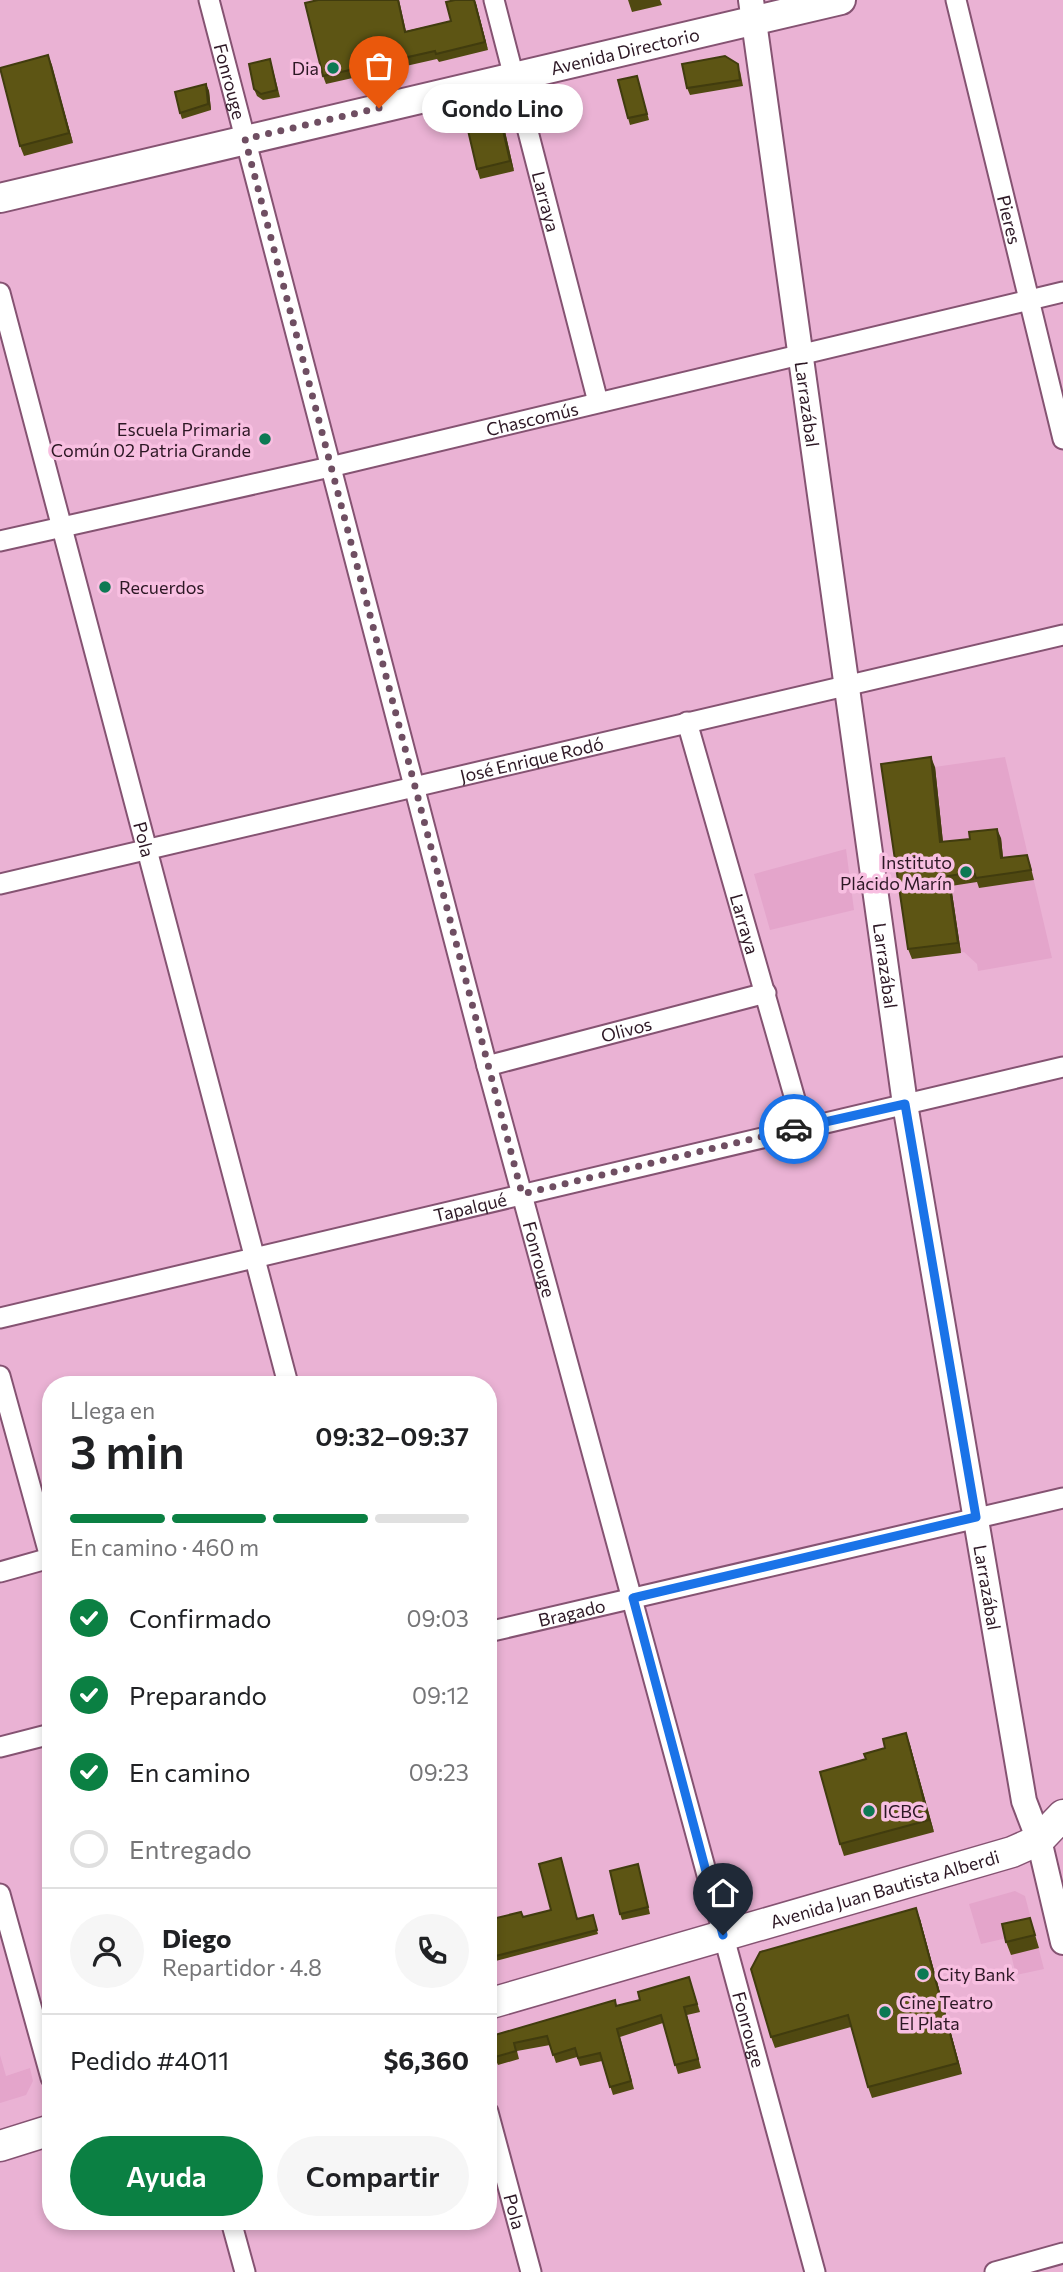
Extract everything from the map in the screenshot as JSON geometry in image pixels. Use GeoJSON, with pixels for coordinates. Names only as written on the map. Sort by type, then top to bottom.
{"type":"FeatureCollection","features":[{"type":"Feature","properties":{"kind":"main road","name":"Avenida Directorio"},"geometry":{"type":"LineString","coordinates":[[0,198],[514,76],[753,10],[841,0]]}},
{"type":"Feature","properties":{"kind":"main road","name":"Avenida Juan Bautista Alberdi"},"geometry":{"type":"LineString","coordinates":[[497,2001],[1051,1841],[1063,1815]]}},
{"type":"Feature","properties":{"kind":"main road"},"geometry":{"type":"LineString","coordinates":[[0,2146],[42,2133]]}},
{"type":"Feature","properties":{"kind":"street","name":"Fonrouge"},"geometry":{"type":"LineString","coordinates":[[209,0],[487,1066],[815,2272]]}},
{"type":"Feature","properties":{"kind":"street","name":"Larraya"},"geometry":{"type":"LineString","coordinates":[[494,0],[598,402]]}},
{"type":"Feature","properties":{"kind":"street","name":"Pieres"},"geometry":{"type":"LineString","coordinates":[[956,0],[1063,439]]}},
{"type":"Feature","properties":{"kind":"street","name":"Larrazábal"},"geometry":{"type":"LineString","coordinates":[[753,10],[905,1104],[1024,1801],[1051,1841],[1063,1942]]}},
{"type":"Feature","properties":{"kind":"street","name":"Chascomús"},"geometry":{"type":"LineString","coordinates":[[0,541],[330,467],[1063,292]]}},
{"type":"Feature","properties":{"kind":"street","name":"Pola"},"geometry":{"type":"LineString","coordinates":[[0,293],[286,1376]]}},
{"type":"Feature","properties":{"kind":"street","name":"José Enrique Rodó"},"geometry":{"type":"LineString","coordinates":[[0,884],[847,683],[1063,635]]}},
{"type":"Feature","properties":{"kind":"street","name":"Larraya"},"geometry":{"type":"LineString","coordinates":[[687,722],[803,1127]]}},
{"type":"Feature","properties":{"kind":"street","name":"Olivos"},"geometry":{"type":"LineString","coordinates":[[487,1066],[766,993]]}},
{"type":"Feature","properties":{"kind":"street","name":"Tapalqué"},"geometry":{"type":"LineString","coordinates":[[0,1318],[1063,1068]]}},
{"type":"Feature","properties":{"kind":"street"},"geometry":{"type":"LineString","coordinates":[[0,1377],[42,1531]]}},
{"type":"Feature","properties":{"kind":"street","name":"Bragado"},"geometry":{"type":"LineString","coordinates":[[497,1630],[1063,1498]]}},
{"type":"Feature","properties":{"kind":"street"},"geometry":{"type":"LineString","coordinates":[[0,1572],[42,1562]]}},
{"type":"Feature","properties":{"kind":"street"},"geometry":{"type":"LineString","coordinates":[[0,1747],[42,1736]]}},
{"type":"Feature","properties":{"kind":"street"},"geometry":{"type":"LineString","coordinates":[[0,1894],[42,2046]]}},
{"type":"Feature","properties":{"kind":"street","name":"Pola"},"geometry":{"type":"LineString","coordinates":[[497,2145],[531,2272]]}},
{"type":"Feature","properties":{"kind":"street"},"geometry":{"type":"LineString","coordinates":[[233,2230],[245,2272]]}},
{"type":"Feature","properties":{"kind":"street"},"geometry":{"type":"LineString","coordinates":[[995,2272],[1063,2253]]}},
{"type":"Feature","properties":{"kind":"shaded area","name":"Instituto Plácido Marín"},"geometry":{"type":"Polygon","coordinates":[[[1005,757],[1052,958],[978,971],[977,964],[964,952],[912,959],[885,774],[1005,757]]]}},
{"type":"Feature","properties":{"kind":"shaded area"},"geometry":{"type":"Polygon","coordinates":[[[846,849],[854,910],[770,930],[754,874],[846,849]]]}},
{"type":"Feature","properties":{"kind":"shaded area"},"geometry":{"type":"Polygon","coordinates":[[[1015,1891],[1025,1896],[1044,1969],[1016,1975],[1007,1938],[981,1944],[969,1904],[1015,1891]]]}},
{"type":"Feature","properties":{"kind":"shaded area"},"geometry":{"type":"Polygon","coordinates":[[[0,2055],[6,2076],[30,2068],[33,2081],[26,2095],[0,2103],[0,2055]]]}},
{"type":"Feature","properties":{"kind":"building"},"geometry":{"type":"Polygon","coordinates":[[[318,0],[398,0],[405,32],[451,21],[446,2],[474,0],[485,42],[323,76],[305,3],[318,0]]]}},
{"type":"Feature","properties":{"kind":"building"},"geometry":{"type":"Polygon","coordinates":[[[48,55],[69,133],[20,146],[0,68],[48,55]]]}},
{"type":"Feature","properties":{"kind":"building"},"geometry":{"type":"Polygon","coordinates":[[[725,56],[738,64],[740,80],[687,88],[682,64],[725,56]]]}},
{"type":"Feature","properties":{"kind":"building"},"geometry":{"type":"Polygon","coordinates":[[[270,59],[277,90],[261,94],[254,89],[249,64],[270,59]]]}},
{"type":"Feature","properties":{"kind":"building"},"geometry":{"type":"Polygon","coordinates":[[[637,76],[647,114],[628,118],[618,80],[637,76]]]}},
{"type":"Feature","properties":{"kind":"building"},"geometry":{"type":"Polygon","coordinates":[[[206,84],[208,104],[180,113],[175,92],[206,84]]]}},
{"type":"Feature","properties":{"kind":"building"},"geometry":{"type":"Polygon","coordinates":[[[565,90],[571,113],[547,120],[543,103],[546,95],[565,90]]]}},
{"type":"Feature","properties":{"kind":"building"},"geometry":{"type":"Polygon","coordinates":[[[485,109],[500,117],[510,161],[477,169],[464,113],[485,109]]]}},
{"type":"Feature","properties":{"kind":"building"},"geometry":{"type":"Polygon","coordinates":[[[931,757],[940,842],[970,839],[969,832],[997,829],[1001,858],[1027,855],[1031,870],[976,878],[974,872],[948,876],[958,943],[908,949],[881,764],[931,757]]]}},
{"type":"Feature","properties":{"kind":"building"},"geometry":{"type":"Polygon","coordinates":[[[906,1733],[929,1820],[840,1844],[820,1772],[866,1759],[864,1754],[885,1748],[883,1739],[906,1733]]]}},
{"type":"Feature","properties":{"kind":"building"},"geometry":{"type":"Polygon","coordinates":[[[561,1858],[577,1919],[593,1915],[597,1930],[497,1956],[497,1918],[521,1912],[523,1917],[551,1910],[539,1864],[561,1858]]]}},
{"type":"Feature","properties":{"kind":"building"},"geometry":{"type":"Polygon","coordinates":[[[638,1864],[648,1907],[620,1914],[610,1871],[638,1864]]]}},
{"type":"Feature","properties":{"kind":"building"},"geometry":{"type":"Polygon","coordinates":[[[916,1908],[958,2063],[868,2087],[848,2015],[771,2037],[751,1969],[760,1952],[916,1908]]]}},
{"type":"Feature","properties":{"kind":"building"},"geometry":{"type":"Polygon","coordinates":[[[1030,1918],[1035,1935],[1006,1942],[1002,1924],[1030,1918]]]}},
{"type":"Feature","properties":{"kind":"building"},"geometry":{"type":"Polygon","coordinates":[[[689,1977],[697,2004],[684,2007],[698,2059],[675,2065],[661,2015],[617,2029],[631,2081],[610,2087],[600,2053],[578,2058],[575,2048],[553,2055],[547,2036],[514,2043],[516,2051],[497,2056],[497,2034],[615,2000],[616,2006],[640,2000],[638,1992],[689,1977]]]}},
{"type":"Feature","properties":{"kind":"way so far"},"geometry":{"type":"LineString","coordinates":[[379,108],[245,139],[522,1194],[794,1129]]}},
{"type":"Feature","properties":{"kind":"place","name":"Dia"},"geometry":{"type":"Point","coordinates":[333,68]}},
{"type":"Feature","properties":{"kind":"place","name":"Gondo Lino"},"geometry":{"type":"Point","coordinates":[379,108]}},
{"type":"Feature","properties":{"kind":"place","name":"Escuela Primaria Común 02 Patria Grande"},"geometry":{"type":"Point","coordinates":[265,439]}},
{"type":"Feature","properties":{"kind":"place","name":"Recuerdos"},"geometry":{"type":"Point","coordinates":[105,587]}},
{"type":"Feature","properties":{"kind":"place","name":"Instituto Plácido Marín"},"geometry":{"type":"Point","coordinates":[966,872]}},
{"type":"Feature","properties":{"kind":"place","name":"ICBC"},"geometry":{"type":"Point","coordinates":[869,1811]}},
{"type":"Feature","properties":{"kind":"place","name":"City Bank"},"geometry":{"type":"Point","coordinates":[923,1974]}},
{"type":"Feature","properties":{"kind":"place","name":"Cine Teatro El Plata"},"geometry":{"type":"Point","coordinates":[885,2012]}},
{"type":"Feature","properties":{"kind":"route"},"geometry":{"type":"LineString","coordinates":[[723,1935],[633,1598],[976,1517],[905,1104],[794,1129]]}}]}
